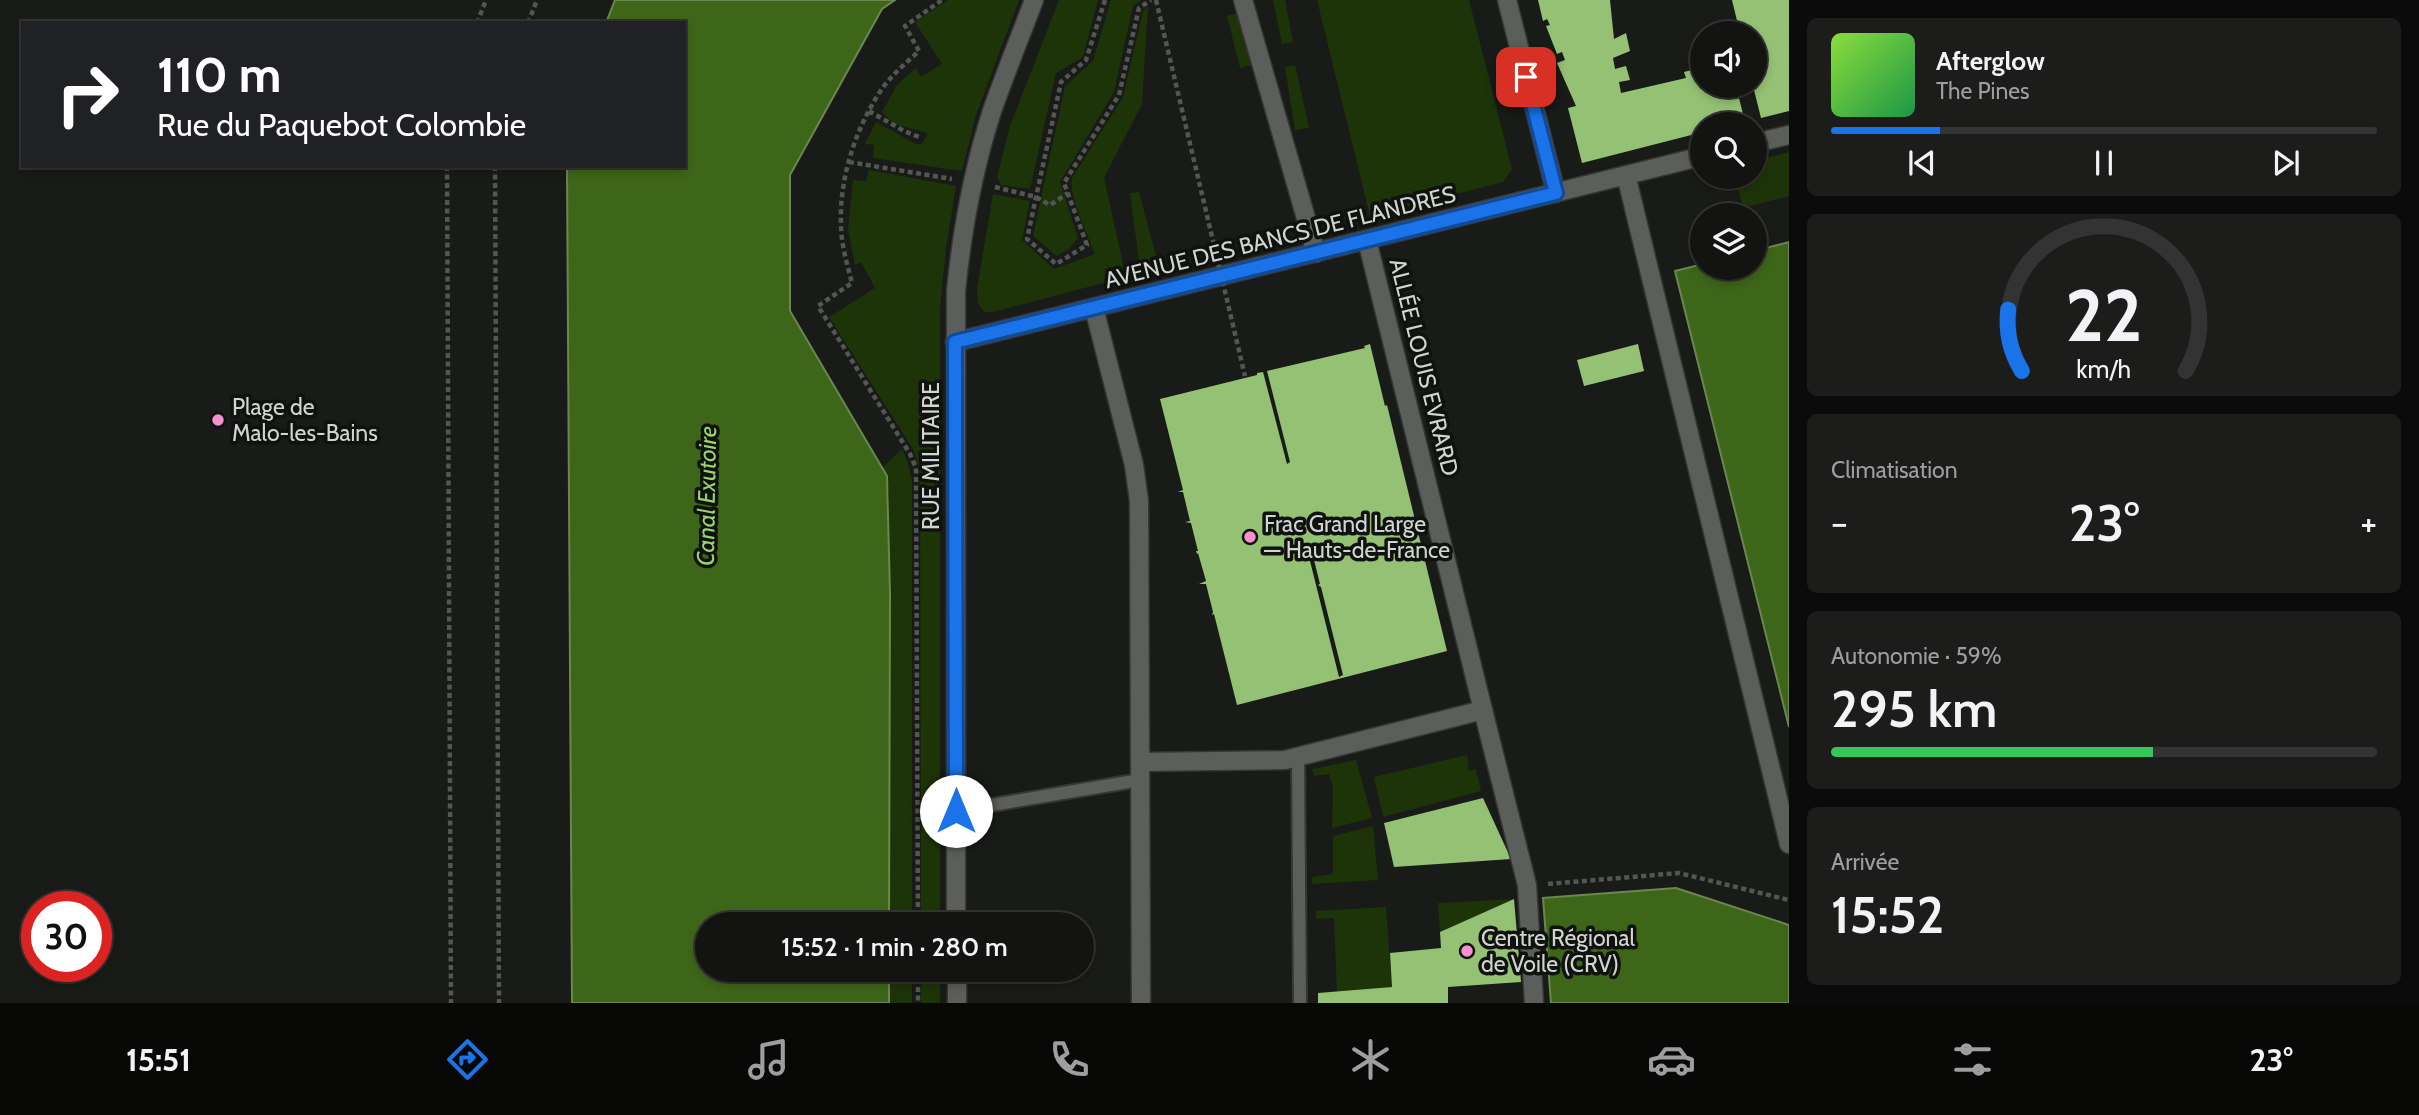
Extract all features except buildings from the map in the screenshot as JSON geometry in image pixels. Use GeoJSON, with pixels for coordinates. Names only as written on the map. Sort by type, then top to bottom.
{"type":"FeatureCollection","features":[{"type":"Feature","properties":{"kind":"street","name":"RUE MILITAIRE"},"geometry":{"type":"LineString","coordinates":[[957,912],[957,278],[973,183],[992,111],[1034,0]]}},
{"type":"Feature","properties":{"kind":"street"},"geometry":{"type":"LineString","coordinates":[[1243,0],[1316,253]]}},
{"type":"Feature","properties":{"kind":"street"},"geometry":{"type":"LineString","coordinates":[[1507,0],[1556,193]]}},
{"type":"Feature","properties":{"kind":"street"},"geometry":{"type":"LineString","coordinates":[[1767,140],[1789,135]]}},
{"type":"Feature","properties":{"kind":"street","name":"AVENUE DES BANCS DE FLANDRES"},"geometry":{"type":"LineString","coordinates":[[1141,1003],[1140,523],[1137,482],[1094,308],[1690,159]]}},
{"type":"Feature","properties":{"kind":"street"},"geometry":{"type":"LineString","coordinates":[[1626,175],[1789,844]]}},
{"type":"Feature","properties":{"kind":"street","name":"ALLÉE LOUIS EVRARD"},"geometry":{"type":"LineString","coordinates":[[1367,240],[1527,885],[1534,1003]]}},
{"type":"Feature","properties":{"kind":"street"},"geometry":{"type":"LineString","coordinates":[[955,342],[1094,308]]}},
{"type":"Feature","properties":{"kind":"street"},"geometry":{"type":"LineString","coordinates":[[1140,771],[1298,757],[1483,710]]}},
{"type":"Feature","properties":{"kind":"street"},"geometry":{"type":"LineString","coordinates":[[957,982],[957,1003]]}},
{"type":"Feature","properties":{"kind":"lane"},"geometry":{"type":"LineString","coordinates":[[1298,757],[1300,1003]]}},
{"type":"Feature","properties":{"kind":"lane"},"geometry":{"type":"LineString","coordinates":[[956,811],[1140,771]]}},
{"type":"Feature","properties":{"kind":"path"},"geometry":{"type":"LineString","coordinates":[[478,21],[486,0]]}},
{"type":"Feature","properties":{"kind":"path"},"geometry":{"type":"LineString","coordinates":[[529,21],[537,0]]}},
{"type":"Feature","properties":{"kind":"path"},"geometry":{"type":"LineString","coordinates":[[918,912],[916,468],[910,454],[818,306],[852,283],[840,223],[842,198],[849,162],[869,111],[893,75],[919,51],[905,26],[942,0]]}},
{"type":"Feature","properties":{"kind":"path"},"geometry":{"type":"LineString","coordinates":[[1105,0],[1086,60],[1061,82],[1027,239],[1056,264],[1087,245],[1064,183],[1119,95],[1139,8],[1154,0],[1245,376]]}},
{"type":"Feature","properties":{"kind":"path"},"geometry":{"type":"LineString","coordinates":[[869,111],[919,137]]}},
{"type":"Feature","properties":{"kind":"path"},"geometry":{"type":"LineString","coordinates":[[849,162],[973,183]]}},
{"type":"Feature","properties":{"kind":"path"},"geometry":{"type":"LineString","coordinates":[[447,168],[451,1003]]}},
{"type":"Feature","properties":{"kind":"path"},"geometry":{"type":"LineString","coordinates":[[495,168],[499,1003]]}},
{"type":"Feature","properties":{"kind":"path"},"geometry":{"type":"LineString","coordinates":[[1000,188],[1035,197],[1051,205],[1068,193]]}},
{"type":"Feature","properties":{"kind":"path"},"geometry":{"type":"LineString","coordinates":[[1527,885],[1679,873],[1789,900]]}},
{"type":"Feature","properties":{"kind":"path"},"geometry":{"type":"LineString","coordinates":[[918,982],[918,1003]]}},
{"type":"Feature","properties":{"kind":"shaded area"},"geometry":{"type":"Polygon","coordinates":[[[948,0],[1019,0],[976,115],[962,171],[873,158],[874,145],[865,144],[876,122],[916,144],[922,144],[928,133],[894,124],[882,112],[897,85],[916,68],[921,77],[942,64],[915,22],[948,0]]]}},
{"type":"Feature","properties":{"kind":"shaded area"},"geometry":{"type":"Polygon","coordinates":[[[1059,0],[1098,0],[1083,57],[1056,73],[1030,189],[1001,185],[997,177],[1010,126],[1059,0]]]}},
{"type":"Feature","properties":{"kind":"shaded area"},"geometry":{"type":"Polygon","coordinates":[[[1111,0],[1141,0],[1133,6],[1114,92],[1060,182],[1078,238],[1070,248],[1057,256],[1033,236],[1065,86],[1093,61],[1111,0]]]}},
{"type":"Feature","properties":{"kind":"shaded area"},"geometry":{"type":"Polygon","coordinates":[[[1273,0],[1285,0],[1293,42],[1282,44],[1273,0]]]}},
{"type":"Feature","properties":{"kind":"shaded area"},"geometry":{"type":"Polygon","coordinates":[[[1317,0],[1469,0],[1512,169],[1503,182],[1370,216],[1317,0]]]}},
{"type":"Feature","properties":{"kind":"shaded area"},"geometry":{"type":"Polygon","coordinates":[[[1148,6],[1142,104],[1104,178],[1126,277],[993,312],[984,312],[978,303],[977,289],[993,194],[1030,201],[1022,240],[1054,269],[1095,254],[1076,206],[1072,178],[1123,97],[1143,11],[1148,6]]]}},
{"type":"Feature","properties":{"kind":"shaded area"},"geometry":{"type":"Polygon","coordinates":[[[1242,12],[1255,64],[1240,68],[1227,16],[1242,12]]]}},
{"type":"Feature","properties":{"kind":"shaded area"},"geometry":{"type":"Polygon","coordinates":[[[1295,65],[1309,128],[1295,130],[1285,67],[1295,65]]]}},
{"type":"Feature","properties":{"kind":"shaded area"},"geometry":{"type":"Polygon","coordinates":[[[1789,152],[1789,196],[1762,203],[1742,203],[1738,189],[1767,189],[1767,158],[1789,152]]]}},
{"type":"Feature","properties":{"kind":"shaded area"},"geometry":{"type":"Polygon","coordinates":[[[869,170],[956,186],[940,309],[940,912],[921,912],[920,471],[913,449],[829,317],[875,288],[861,262],[855,265],[848,229],[853,180],[866,181],[869,170]]]}},
{"type":"Feature","properties":{"kind":"shaded area"},"geometry":{"type":"Polygon","coordinates":[[[1139,192],[1158,264],[1140,269],[1130,193],[1139,192]]]}},
{"type":"Feature","properties":{"kind":"shaded area"},"geometry":{"type":"Polygon","coordinates":[[[902,449],[912,481],[912,912],[889,912],[889,496],[887,476],[882,468],[902,449]]]}},
{"type":"Feature","properties":{"kind":"shaded area"},"geometry":{"type":"Polygon","coordinates":[[[1467,755],[1469,771],[1476,769],[1481,791],[1383,817],[1374,777],[1467,755]]]}},
{"type":"Feature","properties":{"kind":"shaded area"},"geometry":{"type":"Polygon","coordinates":[[[1356,760],[1372,818],[1332,828],[1333,788],[1329,774],[1314,776],[1312,769],[1356,760]]]}},
{"type":"Feature","properties":{"kind":"shaded area"},"geometry":{"type":"Polygon","coordinates":[[[1373,826],[1378,880],[1312,884],[1312,877],[1333,874],[1333,836],[1373,826]]]}},
{"type":"Feature","properties":{"kind":"shaded area"},"geometry":{"type":"Polygon","coordinates":[[[1514,899],[1440,932],[1438,903],[1514,899]]]}},
{"type":"Feature","properties":{"kind":"shaded area"},"geometry":{"type":"Polygon","coordinates":[[[1386,907],[1392,987],[1337,992],[1334,918],[1316,919],[1316,911],[1386,907]]]}},
{"type":"Feature","properties":{"kind":"shaded area"},"geometry":{"type":"Polygon","coordinates":[[[889,982],[912,982],[912,1003],[889,1003],[889,982]]]}},
{"type":"Feature","properties":{"kind":"shaded area"},"geometry":{"type":"Polygon","coordinates":[[[921,982],[940,982],[940,1003],[921,1003],[921,982]]]}},
{"type":"Feature","properties":{"kind":"water","name":"Canal Exutoire"},"geometry":{"type":"Polygon","coordinates":[[[615,0],[895,0],[882,9],[790,175],[790,311],[887,476],[890,594],[889,912],[695,912],[695,982],[889,982],[889,1003],[572,1003],[567,168],[686,168],[686,21],[607,21],[615,0]]]}},
{"type":"Feature","properties":{"kind":"water"},"geometry":{"type":"Polygon","coordinates":[[[1789,242],[1789,727],[1675,271],[1690,267],[1690,280],[1767,280],[1767,248],[1789,242]]]}},
{"type":"Feature","properties":{"kind":"water"},"geometry":{"type":"Polygon","coordinates":[[[1676,888],[1789,925],[1789,1003],[1551,1003],[1543,898],[1676,888]]]}},
{"type":"Feature","properties":{"kind":"place","name":"Plage de Malo-les-Bains"},"geometry":{"type":"Point","coordinates":[218,420]}},
{"type":"Feature","properties":{"kind":"place","name":"Frac Grand Large — Hauts-de-France"},"geometry":{"type":"Point","coordinates":[1250,537]}},
{"type":"Feature","properties":{"kind":"place","name":"Centre Régional de Voile (CRV)"},"geometry":{"type":"Point","coordinates":[1467,951]}},
{"type":"Feature","properties":{"kind":"route"},"geometry":{"type":"LineString","coordinates":[[956,811],[955,342],[1556,193],[1526,77]]}}]}
